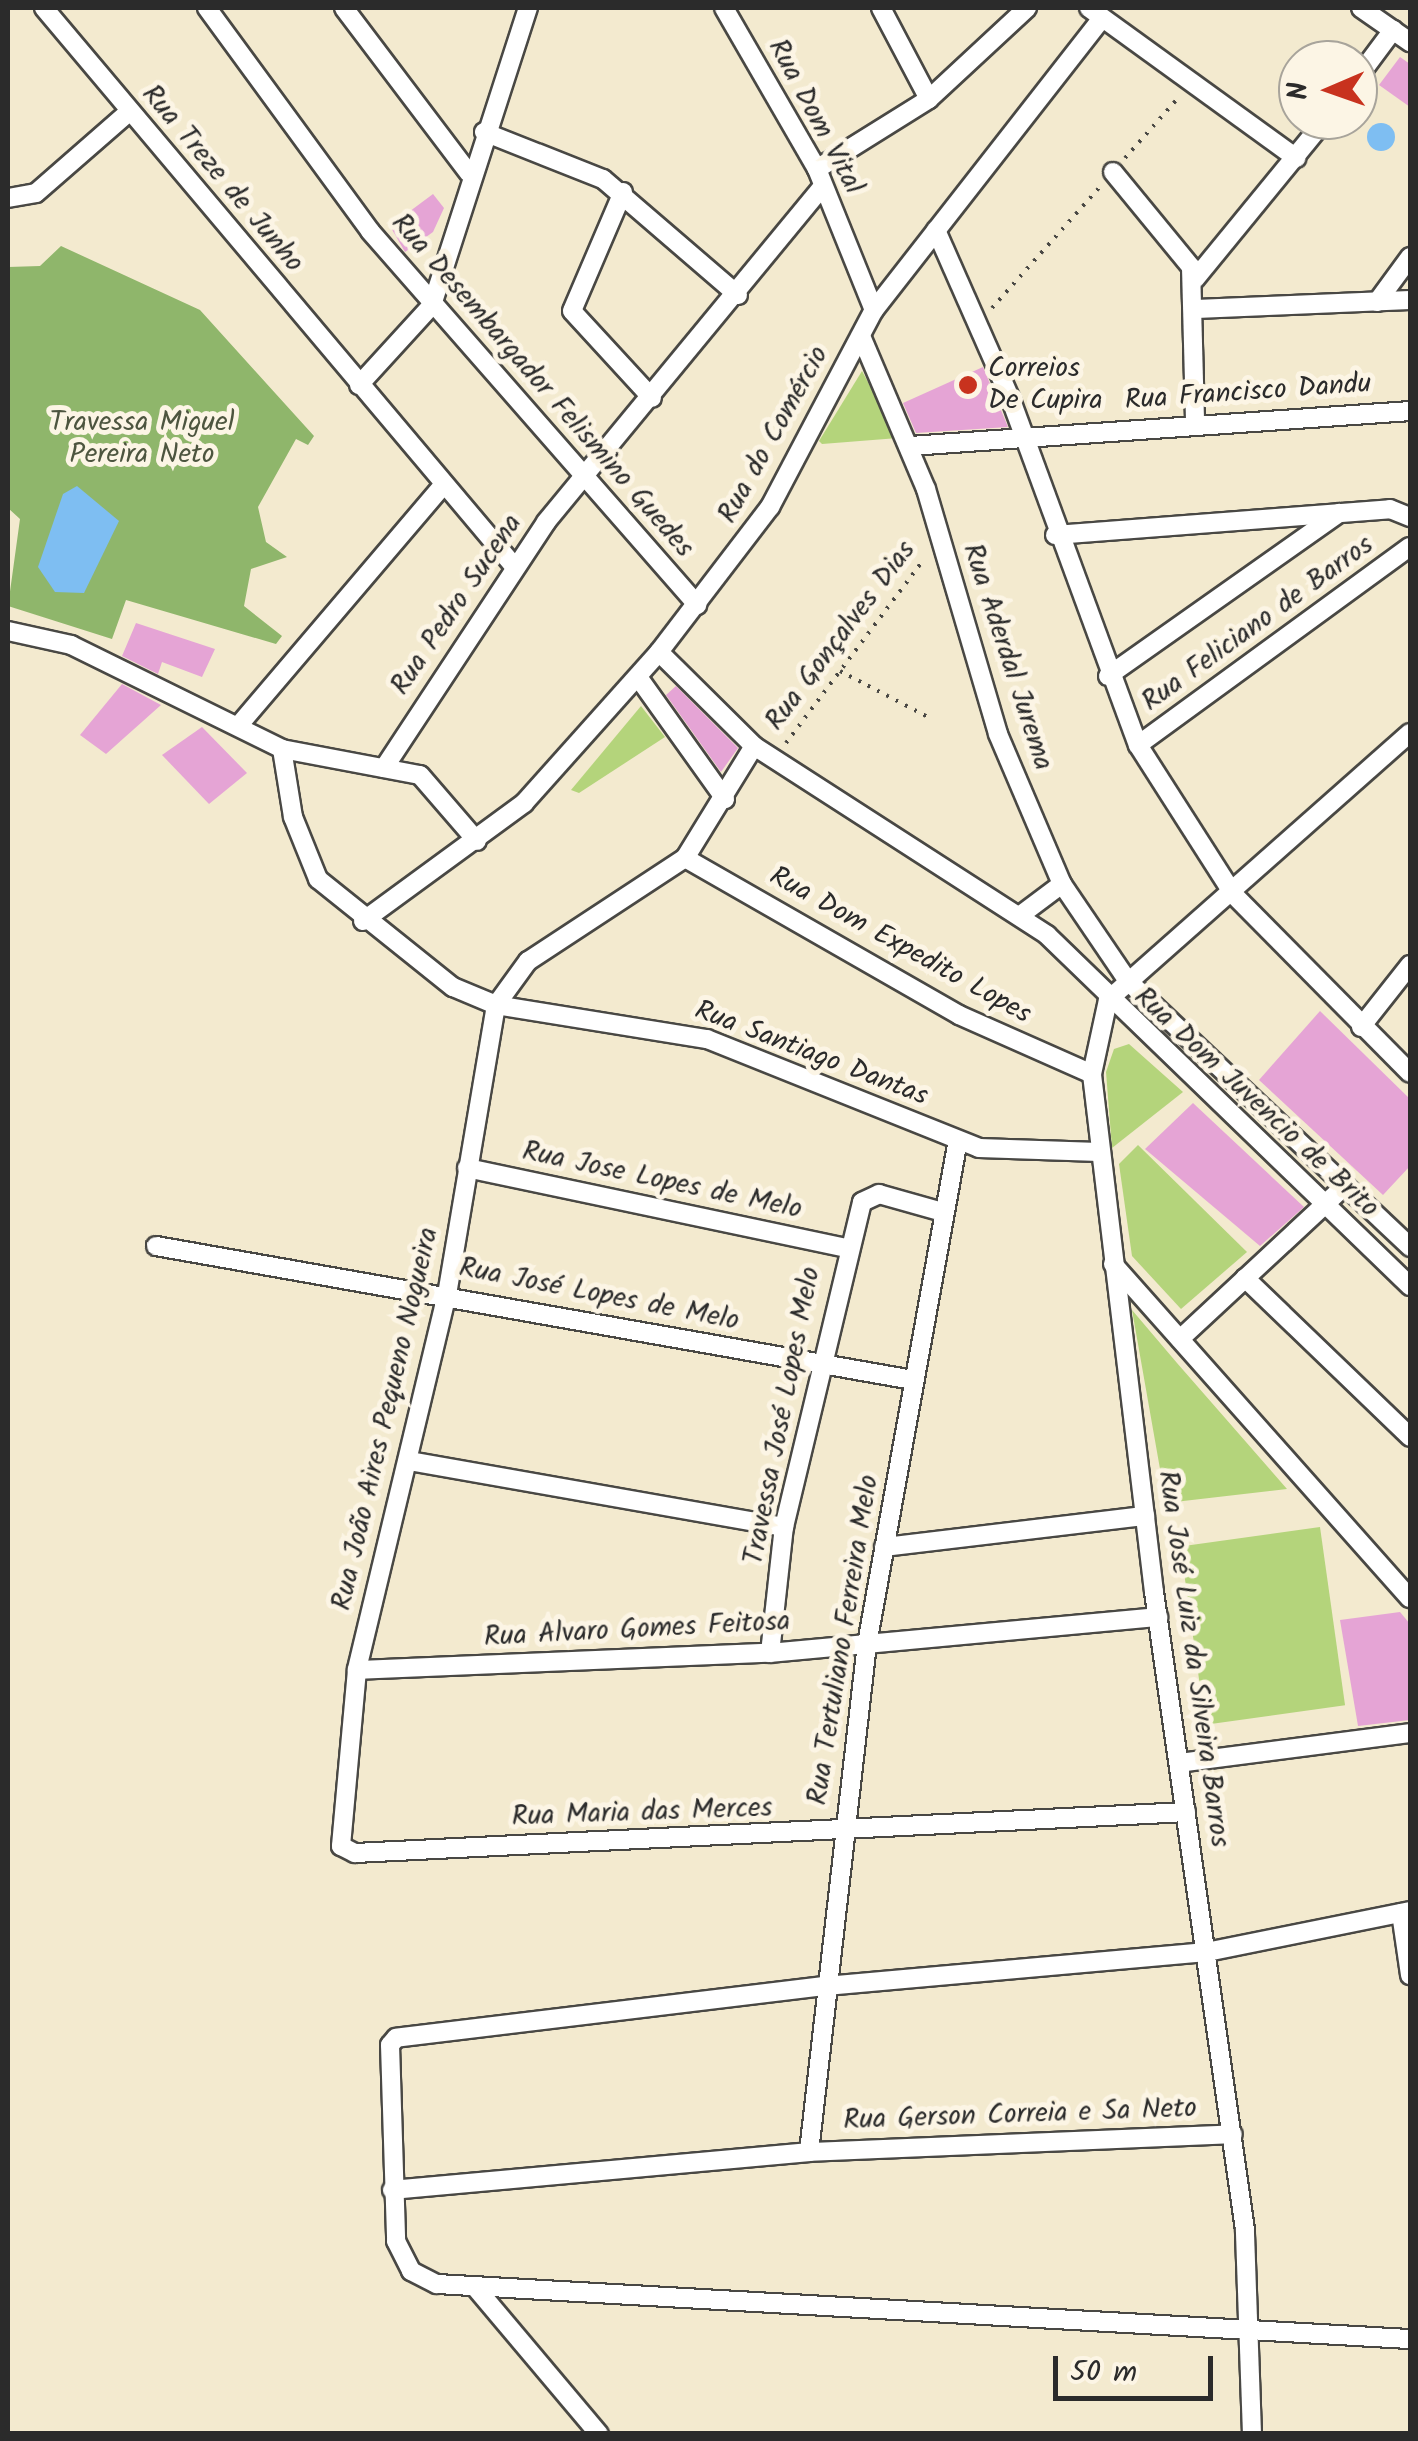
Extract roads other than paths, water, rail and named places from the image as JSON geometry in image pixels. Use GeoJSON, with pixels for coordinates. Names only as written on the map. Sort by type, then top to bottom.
{"type":"FeatureCollection","features":[{"type":"Feature","properties":{"kind":"street","name":"Rua Treze de Junho"},"geometry":{"type":"LineString","coordinates":[[44,8],[513,565]]}},
{"type":"Feature","properties":{"kind":"street","name":"Rua Desembargador Felismino Guedes"},"geometry":{"type":"LineString","coordinates":[[207,8],[432,305],[697,605]]}},
{"type":"Feature","properties":{"kind":"street"},"geometry":{"type":"LineString","coordinates":[[344,8],[470,173]]}},
{"type":"Feature","properties":{"kind":"street"},"geometry":{"type":"LineString","coordinates":[[360,385],[432,305],[470,173],[528,8]]}},
{"type":"Feature","properties":{"kind":"street","name":"Rua Dom Vital"},"geometry":{"type":"LineString","coordinates":[[724,8],[820,177],[874,310]]}},
{"type":"Feature","properties":{"kind":"street"},"geometry":{"type":"LineString","coordinates":[[881,8],[928,98]]}},
{"type":"Feature","properties":{"kind":"street","name":"Rua Pedro Sucena"},"geometry":{"type":"LineString","coordinates":[[384,768],[513,565],[738,295],[820,177],[928,98],[1027,8]]}},
{"type":"Feature","properties":{"kind":"street"},"geometry":{"type":"LineString","coordinates":[[1361,8],[1410,42]]}},
{"type":"Feature","properties":{"kind":"street"},"geometry":{"type":"LineString","coordinates":[[1096,13],[1296,158]]}},
{"type":"Feature","properties":{"kind":"street","name":"Rua do Comércio"},"geometry":{"type":"LineString","coordinates":[[363,921],[476,841],[638,677],[697,605],[770,508],[874,310],[1096,13]]}},
{"type":"Feature","properties":{"kind":"street"},"geometry":{"type":"LineString","coordinates":[[1378,51],[1394,30]]}},
{"type":"Feature","properties":{"kind":"street"},"geometry":{"type":"LineString","coordinates":[[8,198],[36,193],[130,112]]}},
{"type":"Feature","properties":{"kind":"street"},"geometry":{"type":"LineString","coordinates":[[484,132],[570,162],[623,192],[738,295]]}},
{"type":"Feature","properties":{"kind":"street"},"geometry":{"type":"LineString","coordinates":[[1195,279],[1310,140]]}},
{"type":"Feature","properties":{"kind":"street"},"geometry":{"type":"LineString","coordinates":[[1113,172],[1195,279],[1195,424]]}},
{"type":"Feature","properties":{"kind":"street"},"geometry":{"type":"LineString","coordinates":[[623,192],[572,312],[652,398]]}},
{"type":"Feature","properties":{"kind":"street"},"geometry":{"type":"LineString","coordinates":[[936,230],[1026,437],[1055,534],[1138,745],[1234,895],[1410,1073]]}},
{"type":"Feature","properties":{"kind":"street"},"geometry":{"type":"LineString","coordinates":[[1377,302],[1410,257]]}},
{"type":"Feature","properties":{"kind":"street"},"geometry":{"type":"LineString","coordinates":[[1196,309],[1410,300]]}},
{"type":"Feature","properties":{"kind":"street","name":"Rua Aderdal Jurema"},"geometry":{"type":"LineString","coordinates":[[861,336],[910,446],[941,537],[998,734],[1062,884],[1128,981]]}},
{"type":"Feature","properties":{"kind":"street","name":"Rua Francisco Dandu"},"geometry":{"type":"LineString","coordinates":[[910,446],[1410,410]]}},
{"type":"Feature","properties":{"kind":"street"},"geometry":{"type":"LineString","coordinates":[[239,725],[444,484]]}},
{"type":"Feature","properties":{"kind":"street"},"geometry":{"type":"LineString","coordinates":[[1055,534],[1339,512],[1405,513]]}},
{"type":"Feature","properties":{"kind":"street"},"geometry":{"type":"LineString","coordinates":[[1108,676],[1339,512]]}},
{"type":"Feature","properties":{"kind":"street","name":"Rua Feliciano de Barros"},"geometry":{"type":"LineString","coordinates":[[1138,745],[1410,547]]}},
{"type":"Feature","properties":{"kind":"street"},"geometry":{"type":"LineString","coordinates":[[12,629],[71,645],[282,749],[384,768],[429,782],[476,841]]}},
{"type":"Feature","properties":{"kind":"street","name":"Rua Dom Juvencio de Brito"},"geometry":{"type":"LineString","coordinates":[[659,652],[754,746],[1022,914],[1410,1286]]}},
{"type":"Feature","properties":{"kind":"street"},"geometry":{"type":"LineString","coordinates":[[638,677],[725,799]]}},
{"type":"Feature","properties":{"kind":"street"},"geometry":{"type":"LineString","coordinates":[[1108,1000],[1234,895],[1410,733]]}},
{"type":"Feature","properties":{"kind":"street"},"geometry":{"type":"LineString","coordinates":[[496,1005],[528,961],[685,858],[725,799],[754,746]]}},
{"type":"Feature","properties":{"kind":"street","name":"Rua Santiago Dantas"},"geometry":{"type":"LineString","coordinates":[[282,749],[304,852],[334,898],[453,987],[496,1005],[693,1035],[958,1140],[1001,1152],[1099,1152]]}},
{"type":"Feature","properties":{"kind":"street","name":"Rua Dom Expedito Lopes"},"geometry":{"type":"LineString","coordinates":[[685,858],[960,1015],[1092,1074]]}},
{"type":"Feature","properties":{"kind":"street"},"geometry":{"type":"LineString","coordinates":[[1022,914],[1062,884]]}},
{"type":"Feature","properties":{"kind":"street"},"geometry":{"type":"LineString","coordinates":[[1361,1026],[1410,965]]}},
{"type":"Feature","properties":{"kind":"street","name":"Rua Dom Juvencio de Brito"},"geometry":{"type":"LineString","coordinates":[[1128,981],[1410,1247]]}},
{"type":"Feature","properties":{"kind":"street","name":"Rua José Luiz da Silveira Barros"},"geometry":{"type":"LineString","coordinates":[[1108,1000],[1092,1074],[1099,1152],[1144,1516],[1233,2134],[1255,2326],[1252,2434]]}},
{"type":"Feature","properties":{"kind":"street","name":"Rua João Aires Pequeno Nogueira"},"geometry":{"type":"LineString","coordinates":[[341,1846],[358,1670],[447,1294],[496,1005]]}},
{"type":"Feature","properties":{"kind":"street","name":"Rua Tertuliano Ferreira Melo"},"geometry":{"type":"LineString","coordinates":[[810,2152],[824,1986],[867,1644],[958,1140]]}},
{"type":"Feature","properties":{"kind":"street","name":"Rua Jose Lopes de Melo"},"geometry":{"type":"LineString","coordinates":[[467,1168],[845,1248]]}},
{"type":"Feature","properties":{"kind":"street"},"geometry":{"type":"LineString","coordinates":[[1180,1339],[1346,1185]]}},
{"type":"Feature","properties":{"kind":"street","name":"Travessa José Lopes Melo"},"geometry":{"type":"LineString","coordinates":[[770,1653],[784,1527],[845,1248],[868,1196],[943,1212]]}},
{"type":"Feature","properties":{"kind":"street","name":"Rua José Lopes de Melo"},"geometry":{"type":"LineString","coordinates":[[156,1246],[447,1294],[913,1380]]}},
{"type":"Feature","properties":{"kind":"street"},"geometry":{"type":"LineString","coordinates":[[1113,1264],[1410,1598]]}},
{"type":"Feature","properties":{"kind":"street"},"geometry":{"type":"LineString","coordinates":[[1245,1278],[1410,1437]]}},
{"type":"Feature","properties":{"kind":"street"},"geometry":{"type":"LineString","coordinates":[[409,1462],[784,1527]]}},
{"type":"Feature","properties":{"kind":"street"},"geometry":{"type":"LineString","coordinates":[[884,1547],[1144,1516]]}},
{"type":"Feature","properties":{"kind":"street","name":"Rua Alvaro Gomes Feitosa"},"geometry":{"type":"LineString","coordinates":[[358,1670],[770,1653],[1158,1617]]}},
{"type":"Feature","properties":{"kind":"street"},"geometry":{"type":"LineString","coordinates":[[1179,1763],[1410,1732]]}},
{"type":"Feature","properties":{"kind":"street","name":"Rua Maria das Merces"},"geometry":{"type":"LineString","coordinates":[[341,1846],[843,1832],[1186,1812]]}},
{"type":"Feature","properties":{"kind":"street"},"geometry":{"type":"LineString","coordinates":[[1410,1975],[1406,1912],[1206,1952],[824,1986],[393,2039],[392,2190],[396,2242],[411,2271],[476,2288],[1255,2326],[1410,2339]]}},
{"type":"Feature","properties":{"kind":"street","name":"Rua Gerson Correia e Sa Neto"},"geometry":{"type":"LineString","coordinates":[[392,2190],[810,2152],[1233,2134]]}},
{"type":"Feature","properties":{"kind":"street"},"geometry":{"type":"LineString","coordinates":[[476,2288],[599,2434]]}},
{"type":"Feature","properties":{"kind":"water"},"geometry":{"type":"Polygon","coordinates":[[[1378,124],[1386,124],[1394,132],[1394,142],[1386,150],[1376,150],[1368,142],[1378,140],[1378,124]]]}},
{"type":"Feature","properties":{"kind":"water"},"geometry":{"type":"Polygon","coordinates":[[[77,486],[119,521],[84,593],[55,592],[38,567],[63,494],[77,486]]]}},
{"type":"Feature","properties":{"kind":"place","name":"Correios De Cupira"},"geometry":{"type":"Point","coordinates":[968,385]}},
{"type":"Feature","properties":{"kind":"park label","name":"Travessa Miguel Pereira Neto"},"geometry":{"type":"Point","coordinates":[142,439]}}]}
